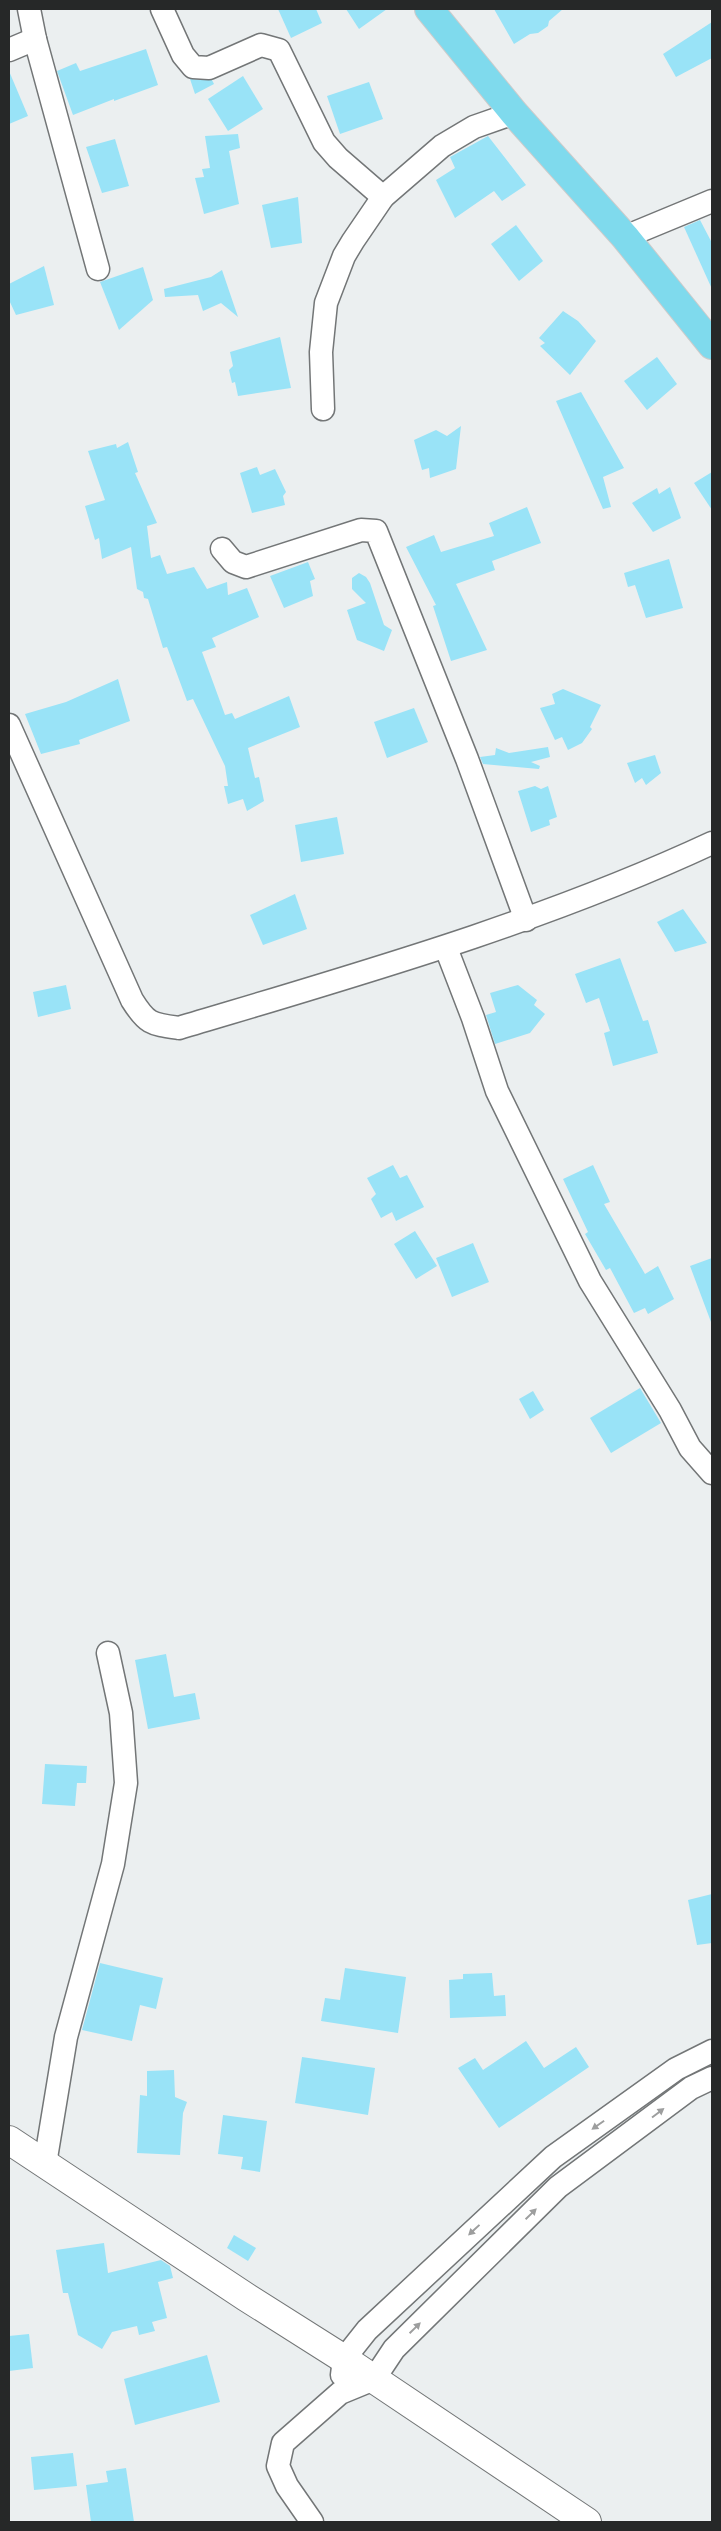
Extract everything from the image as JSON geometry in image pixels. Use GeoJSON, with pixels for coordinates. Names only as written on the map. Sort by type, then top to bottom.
{"type":"FeatureCollection","features":[{"type":"Feature","properties":{"kind":"main road"},"geometry":{"type":"LineString","coordinates":[[429,9],[514,113],[625,237],[712,344]]}},
{"type":"Feature","properties":{"kind":"street"},"geometry":{"type":"LineString","coordinates":[[29,9],[35,39],[98,269]]}},
{"type":"Feature","properties":{"kind":"street"},"geometry":{"type":"LineString","coordinates":[[162,9],[183,55],[193,67],[209,68],[261,45],[279,50],[324,142],[338,158],[383,197]]}},
{"type":"Feature","properties":{"kind":"street"},"geometry":{"type":"LineString","coordinates":[[9,50],[35,39]]}},
{"type":"Feature","properties":{"kind":"street"},"geometry":{"type":"LineString","coordinates":[[323,408],[320,352],[326,303],[344,256],[383,197],[442,146],[474,127],[514,113]]}},
{"type":"Feature","properties":{"kind":"street"},"geometry":{"type":"LineString","coordinates":[[625,237],[712,201]]}},
{"type":"Feature","properties":{"kind":"street"},"geometry":{"type":"LineString","coordinates":[[222,548],[233,562],[246,568],[361,530],[376,532],[467,759],[526,920]]}},
{"type":"Feature","properties":{"kind":"street"},"geometry":{"type":"LineString","coordinates":[[9,725],[132,1000],[144,1019],[160,1026],[179,1028],[446,948],[526,920],[646,874],[712,843]]}},
{"type":"Feature","properties":{"kind":"street"},"geometry":{"type":"LineString","coordinates":[[446,948],[473,1018],[497,1091],[590,1281],[670,1410],[690,1448],[712,1473]]}},
{"type":"Feature","properties":{"kind":"street"},"geometry":{"type":"LineString","coordinates":[[45,2164],[66,2037],[113,1864],[126,1784],[121,1713],[108,1653]]}},
{"type":"Feature","properties":{"kind":"street"},"geometry":{"type":"LineString","coordinates":[[340,2393],[344,2359],[367,2330],[552,2157],[676,2069],[712,2051]]}},
{"type":"Feature","properties":{"kind":"street"},"geometry":{"type":"LineString","coordinates":[[312,2522],[287,2486],[278,2466],[283,2443],[340,2393],[374,2380],[394,2348],[558,2187],[691,2088],[712,2078]]}},
{"type":"Feature","properties":{"kind":"street"},"geometry":{"type":"LineString","coordinates":[[9,2140],[246,2297],[344,2359],[586,2522]]}},
{"type":"Feature","properties":{"kind":"street"},"geometry":{"type":"LineString","coordinates":[[367,2330],[394,2348]]}},
{"type":"Feature","properties":{"kind":"building"},"geometry":{"type":"Polygon","coordinates":[[[278,9],[316,9],[322,23],[291,38],[278,9]]]}},
{"type":"Feature","properties":{"kind":"building"},"geometry":{"type":"Polygon","coordinates":[[[346,9],[387,9],[359,29],[346,9]]]}},
{"type":"Feature","properties":{"kind":"building"},"geometry":{"type":"Polygon","coordinates":[[[494,9],[563,9],[549,21],[548,26],[538,33],[530,34],[514,44],[494,9]]]}},
{"type":"Feature","properties":{"kind":"building"},"geometry":{"type":"Polygon","coordinates":[[[712,22],[712,58],[676,77],[663,54],[712,22]]]}},
{"type":"Feature","properties":{"kind":"building"},"geometry":{"type":"Polygon","coordinates":[[[146,49],[158,85],[73,115],[57,71],[76,63],[80,71],[146,49]]]}},
{"type":"Feature","properties":{"kind":"building"},"geometry":{"type":"Polygon","coordinates":[[[9,71],[28,116],[9,124],[9,71]]]}},
{"type":"Feature","properties":{"kind":"building"},"geometry":{"type":"Polygon","coordinates":[[[243,76],[263,109],[228,131],[208,99],[243,76]]]}},
{"type":"Feature","properties":{"kind":"building"},"geometry":{"type":"Polygon","coordinates":[[[190,79],[212,80],[214,84],[195,94],[190,79]]]}},
{"type":"Feature","properties":{"kind":"building"},"geometry":{"type":"Polygon","coordinates":[[[369,82],[383,119],[340,134],[327,96],[369,82]]]}},
{"type":"Feature","properties":{"kind":"building"},"geometry":{"type":"Polygon","coordinates":[[[238,134],[240,148],[229,151],[239,204],[204,214],[195,178],[204,177],[202,169],[210,168],[205,136],[238,134]]]}},
{"type":"Feature","properties":{"kind":"building"},"geometry":{"type":"Polygon","coordinates":[[[488,136],[526,185],[502,201],[494,191],[455,218],[436,180],[455,168],[450,157],[488,136]]]}},
{"type":"Feature","properties":{"kind":"building"},"geometry":{"type":"Polygon","coordinates":[[[115,139],[129,186],[102,193],[86,147],[115,139]]]}},
{"type":"Feature","properties":{"kind":"building"},"geometry":{"type":"Polygon","coordinates":[[[298,197],[302,243],[271,248],[262,205],[298,197]]]}},
{"type":"Feature","properties":{"kind":"building"},"geometry":{"type":"Polygon","coordinates":[[[700,220],[712,243],[712,289],[684,227],[700,220]]]}},
{"type":"Feature","properties":{"kind":"building"},"geometry":{"type":"Polygon","coordinates":[[[516,225],[543,261],[519,281],[491,244],[516,225]]]}},
{"type":"Feature","properties":{"kind":"building"},"geometry":{"type":"Polygon","coordinates":[[[44,266],[54,305],[16,315],[9,300],[9,284],[44,266]]]}},
{"type":"Feature","properties":{"kind":"building"},"geometry":{"type":"Polygon","coordinates":[[[143,267],[153,300],[119,330],[100,282],[143,267]]]}},
{"type":"Feature","properties":{"kind":"building"},"geometry":{"type":"Polygon","coordinates":[[[222,270],[238,317],[221,303],[203,311],[198,295],[165,297],[164,289],[211,277],[222,270]]]}},
{"type":"Feature","properties":{"kind":"building"},"geometry":{"type":"Polygon","coordinates":[[[563,311],[578,321],[596,341],[570,375],[540,346],[545,343],[539,338],[563,311]]]}},
{"type":"Feature","properties":{"kind":"building"},"geometry":{"type":"Polygon","coordinates":[[[280,337],[291,388],[238,396],[235,382],[232,383],[229,370],[233,366],[230,352],[280,337]]]}},
{"type":"Feature","properties":{"kind":"building"},"geometry":{"type":"Polygon","coordinates":[[[657,357],[677,384],[647,410],[624,381],[657,357]]]}},
{"type":"Feature","properties":{"kind":"building"},"geometry":{"type":"Polygon","coordinates":[[[581,392],[624,468],[603,477],[611,507],[603,509],[556,401],[581,392]]]}},
{"type":"Feature","properties":{"kind":"building"},"geometry":{"type":"Polygon","coordinates":[[[461,426],[456,469],[430,478],[429,468],[422,470],[414,440],[436,430],[447,436],[461,426]]]}},
{"type":"Feature","properties":{"kind":"building"},"geometry":{"type":"Polygon","coordinates":[[[128,442],[138,472],[135,473],[157,523],[147,526],[151,558],[160,555],[167,574],[194,567],[207,589],[227,582],[228,595],[247,588],[259,617],[212,638],[216,647],[202,652],[225,715],[232,713],[235,719],[289,696],[300,727],[248,748],[255,778],[259,777],[264,801],[247,811],[243,799],[228,804],[224,786],[228,786],[225,766],[193,699],[187,701],[167,647],[163,648],[148,599],[144,598],[143,592],[137,589],[131,547],[102,559],[99,538],[95,540],[85,506],[105,500],[88,451],[116,444],[117,448],[128,442]]]}},
{"type":"Feature","properties":{"kind":"building"},"geometry":{"type":"Polygon","coordinates":[[[257,467],[260,475],[275,469],[286,492],[283,496],[285,505],[252,513],[240,473],[257,467]]]}},
{"type":"Feature","properties":{"kind":"building"},"geometry":{"type":"Polygon","coordinates":[[[712,472],[712,510],[694,483],[712,472]]]}},
{"type":"Feature","properties":{"kind":"building"},"geometry":{"type":"Polygon","coordinates":[[[670,487],[681,518],[653,532],[632,503],[657,488],[659,494],[670,487]]]}},
{"type":"Feature","properties":{"kind":"building"},"geometry":{"type":"Polygon","coordinates":[[[527,507],[541,543],[492,561],[495,570],[456,584],[487,650],[451,661],[433,606],[436,605],[406,547],[434,535],[441,552],[494,536],[489,523],[527,507]]]}},
{"type":"Feature","properties":{"kind":"building"},"geometry":{"type":"Polygon","coordinates":[[[669,559],[683,608],[646,618],[635,585],[628,587],[624,573],[669,559]]]}},
{"type":"Feature","properties":{"kind":"building"},"geometry":{"type":"Polygon","coordinates":[[[308,562],[315,579],[310,581],[313,596],[284,608],[270,576],[308,562]]]}},
{"type":"Feature","properties":{"kind":"building"},"geometry":{"type":"Polygon","coordinates":[[[359,573],[366,577],[370,583],[384,625],[392,630],[384,651],[357,640],[347,610],[366,603],[352,589],[352,578],[359,573]]]}},
{"type":"Feature","properties":{"kind":"building"},"geometry":{"type":"Polygon","coordinates":[[[118,679],[130,721],[79,740],[80,744],[41,754],[25,714],[66,702],[118,679]]]}},
{"type":"Feature","properties":{"kind":"building"},"geometry":{"type":"Polygon","coordinates":[[[563,689],[601,705],[590,727],[592,729],[582,743],[568,750],[562,737],[555,740],[540,708],[555,704],[552,694],[563,689]]]}},
{"type":"Feature","properties":{"kind":"building"},"geometry":{"type":"Polygon","coordinates":[[[414,708],[428,742],[387,758],[374,722],[414,708]]]}},
{"type":"Feature","properties":{"kind":"building"},"geometry":{"type":"Polygon","coordinates":[[[548,747],[550,757],[531,762],[540,766],[539,769],[483,764],[480,757],[495,755],[496,748],[509,753],[548,747]]]}},
{"type":"Feature","properties":{"kind":"building"},"geometry":{"type":"Polygon","coordinates":[[[655,755],[661,773],[646,785],[642,778],[635,783],[627,763],[655,755]]]}},
{"type":"Feature","properties":{"kind":"building"},"geometry":{"type":"Polygon","coordinates":[[[535,786],[541,789],[548,786],[557,817],[549,820],[550,825],[531,832],[518,791],[535,786]]]}},
{"type":"Feature","properties":{"kind":"building"},"geometry":{"type":"Polygon","coordinates":[[[337,817],[344,854],[301,862],[295,825],[337,817]]]}},
{"type":"Feature","properties":{"kind":"building"},"geometry":{"type":"Polygon","coordinates":[[[295,894],[307,929],[263,945],[250,915],[295,894]]]}},
{"type":"Feature","properties":{"kind":"building"},"geometry":{"type":"Polygon","coordinates":[[[683,909],[707,943],[675,952],[657,922],[683,909]]]}},
{"type":"Feature","properties":{"kind":"building"},"geometry":{"type":"Polygon","coordinates":[[[620,958],[643,1021],[648,1020],[658,1053],[613,1066],[604,1033],[610,1031],[599,998],[586,1003],[575,974],[620,958]]]}},
{"type":"Feature","properties":{"kind":"building"},"geometry":{"type":"Polygon","coordinates":[[[66,985],[71,1009],[38,1017],[33,992],[66,985]]]}},
{"type":"Feature","properties":{"kind":"building"},"geometry":{"type":"Polygon","coordinates":[[[518,985],[537,1000],[534,1005],[545,1014],[530,1033],[495,1044],[486,1015],[496,1012],[490,993],[518,985]]]}},
{"type":"Feature","properties":{"kind":"building"},"geometry":{"type":"Polygon","coordinates":[[[393,1165],[400,1178],[407,1175],[424,1207],[396,1221],[392,1212],[381,1218],[371,1199],[376,1194],[367,1178],[393,1165]]]}},
{"type":"Feature","properties":{"kind":"building"},"geometry":{"type":"Polygon","coordinates":[[[593,1165],[610,1202],[604,1204],[645,1274],[658,1266],[674,1299],[648,1314],[645,1308],[634,1313],[610,1268],[606,1270],[585,1234],[588,1232],[563,1179],[593,1165]]]}},
{"type":"Feature","properties":{"kind":"building"},"geometry":{"type":"Polygon","coordinates":[[[415,1231],[437,1266],[416,1279],[394,1244],[415,1231]]]}},
{"type":"Feature","properties":{"kind":"building"},"geometry":{"type":"Polygon","coordinates":[[[473,1243],[489,1282],[452,1297],[436,1258],[473,1243]]]}},
{"type":"Feature","properties":{"kind":"building"},"geometry":{"type":"Polygon","coordinates":[[[712,1258],[712,1322],[711,1322],[690,1266],[712,1258]]]}},
{"type":"Feature","properties":{"kind":"building"},"geometry":{"type":"Polygon","coordinates":[[[640,1388],[661,1423],[611,1453],[590,1418],[640,1388]]]}},
{"type":"Feature","properties":{"kind":"building"},"geometry":{"type":"Polygon","coordinates":[[[533,1391],[544,1410],[530,1419],[519,1399],[533,1391]]]}},
{"type":"Feature","properties":{"kind":"building"},"geometry":{"type":"Polygon","coordinates":[[[166,1654],[174,1697],[195,1693],[200,1719],[148,1729],[135,1660],[166,1654]]]}},
{"type":"Feature","properties":{"kind":"building"},"geometry":{"type":"Polygon","coordinates":[[[45,1764],[87,1766],[86,1783],[77,1783],[75,1806],[42,1804],[45,1764]]]}},
{"type":"Feature","properties":{"kind":"building"},"geometry":{"type":"Polygon","coordinates":[[[712,1894],[712,1943],[697,1945],[688,1900],[712,1894]]]}},
{"type":"Feature","properties":{"kind":"building"},"geometry":{"type":"Polygon","coordinates":[[[100,1963],[163,1978],[156,2009],[140,2005],[132,2041],[82,2030],[100,1963]]]}},
{"type":"Feature","properties":{"kind":"building"},"geometry":{"type":"Polygon","coordinates":[[[345,1968],[406,1977],[398,2033],[321,2021],[325,1998],[340,2000],[345,1968]]]}},
{"type":"Feature","properties":{"kind":"building"},"geometry":{"type":"Polygon","coordinates":[[[492,1973],[494,1996],[505,1995],[506,2016],[450,2018],[449,1980],[463,1979],[463,1974],[492,1973]]]}},
{"type":"Feature","properties":{"kind":"building"},"geometry":{"type":"Polygon","coordinates":[[[526,2041],[544,2068],[576,2047],[589,2067],[499,2128],[458,2068],[475,2058],[483,2070],[526,2041]]]}},
{"type":"Feature","properties":{"kind":"building"},"geometry":{"type":"Polygon","coordinates":[[[302,2057],[375,2068],[368,2115],[295,2103],[302,2057]]]}},
{"type":"Feature","properties":{"kind":"building"},"geometry":{"type":"Polygon","coordinates":[[[174,2070],[175,2097],[187,2102],[183,2113],[180,2155],[137,2153],[140,2095],[147,2096],[147,2071],[174,2070]]]}},
{"type":"Feature","properties":{"kind":"building"},"geometry":{"type":"Polygon","coordinates":[[[223,2115],[267,2121],[260,2172],[241,2169],[243,2157],[218,2154],[223,2115]]]}},
{"type":"Feature","properties":{"kind":"building"},"geometry":{"type":"Polygon","coordinates":[[[234,2235],[256,2248],[248,2261],[227,2248],[234,2235]]]}},
{"type":"Feature","properties":{"kind":"building"},"geometry":{"type":"Polygon","coordinates":[[[104,2243],[108,2273],[161,2260],[170,2266],[173,2278],[158,2282],[167,2318],[152,2322],[155,2331],[139,2335],[137,2326],[112,2332],[102,2349],[78,2335],[68,2293],[63,2293],[56,2250],[104,2243]]]}},
{"type":"Feature","properties":{"kind":"building"},"geometry":{"type":"Polygon","coordinates":[[[29,2334],[33,2368],[9,2371],[9,2336],[29,2334]]]}},
{"type":"Feature","properties":{"kind":"building"},"geometry":{"type":"Polygon","coordinates":[[[207,2355],[220,2402],[135,2425],[124,2379],[207,2355]]]}},
{"type":"Feature","properties":{"kind":"building"},"geometry":{"type":"Polygon","coordinates":[[[73,2453],[77,2486],[34,2490],[31,2457],[73,2453]]]}},
{"type":"Feature","properties":{"kind":"building"},"geometry":{"type":"Polygon","coordinates":[[[126,2468],[134,2522],[91,2522],[86,2485],[108,2482],[106,2471],[126,2468]]]}}]}
